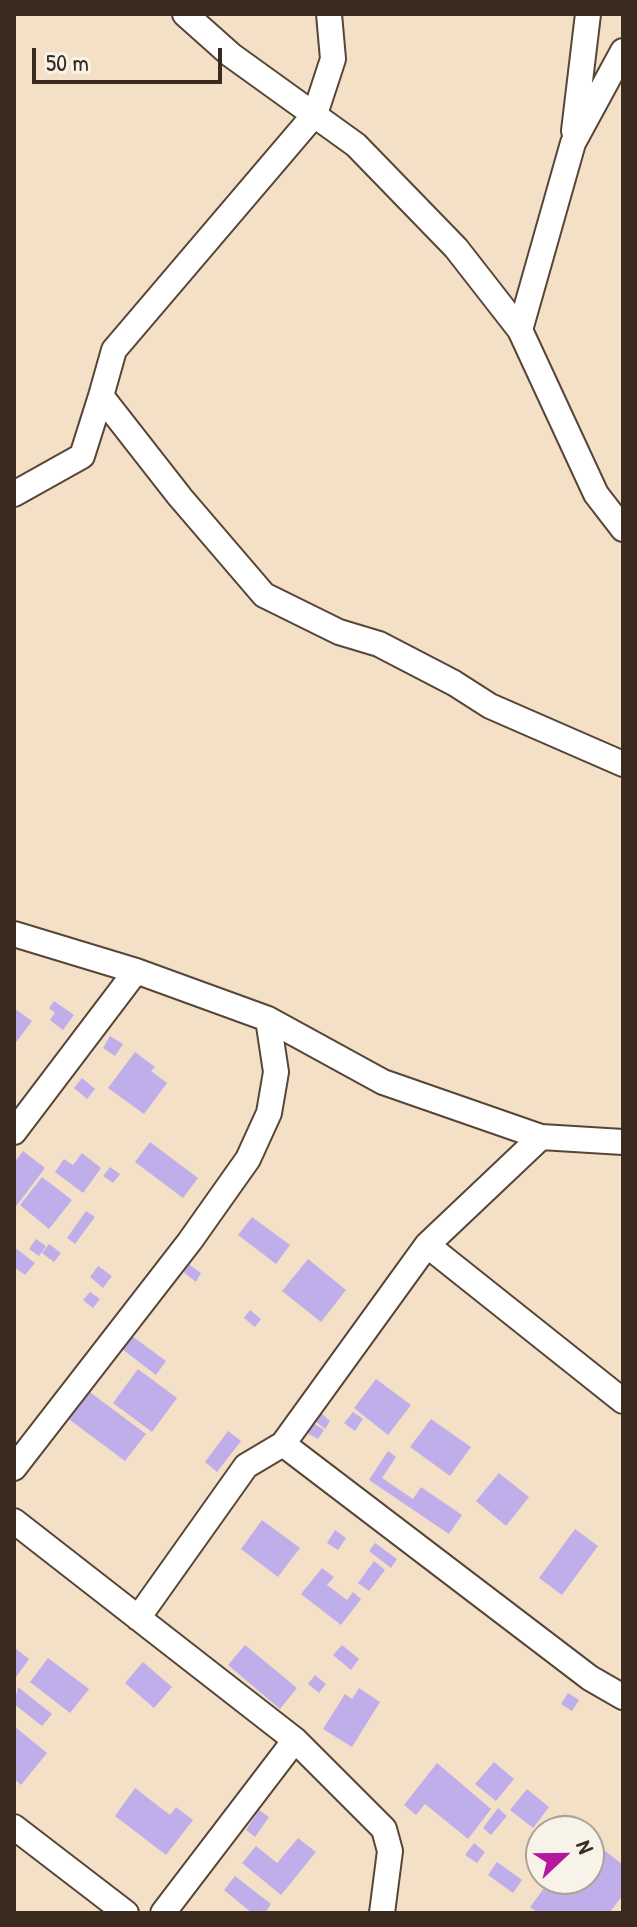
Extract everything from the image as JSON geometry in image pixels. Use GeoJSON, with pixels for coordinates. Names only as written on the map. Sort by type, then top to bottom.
{"type":"FeatureCollection","features":[{"type":"Feature","properties":{"kind":"street"},"geometry":{"type":"LineString","coordinates":[[185,14],[231,55],[356,145],[456,248],[520,330],[596,494],[623,529]]}},
{"type":"Feature","properties":{"kind":"street"},"geometry":{"type":"LineString","coordinates":[[14,494],[82,456],[114,350],[315,114],[333,59],[329,14]]}},
{"type":"Feature","properties":{"kind":"street"},"geometry":{"type":"LineString","coordinates":[[520,330],[573,143],[588,14]]}},
{"type":"Feature","properties":{"kind":"street"},"geometry":{"type":"LineString","coordinates":[[573,143],[623,51]]}},
{"type":"Feature","properties":{"kind":"street"},"geometry":{"type":"LineString","coordinates":[[101,396],[180,497],[264,595],[301,616],[379,644],[454,683],[490,706],[623,764]]}},
{"type":"Feature","properties":{"kind":"street"},"geometry":{"type":"LineString","coordinates":[[14,934],[136,971],[268,1019],[383,1082],[541,1137],[623,1142]]}},
{"type":"Feature","properties":{"kind":"street"},"geometry":{"type":"LineString","coordinates":[[14,1132],[136,971]]}},
{"type":"Feature","properties":{"kind":"street"},"geometry":{"type":"LineString","coordinates":[[14,1468],[190,1241],[248,1159],[269,1113],[276,1072],[268,1019]]}},
{"type":"Feature","properties":{"kind":"street"},"geometry":{"type":"LineString","coordinates":[[138,1618],[246,1466],[283,1444],[427,1245],[541,1137]]}},
{"type":"Feature","properties":{"kind":"street"},"geometry":{"type":"LineString","coordinates":[[427,1245],[623,1401]]}},
{"type":"Feature","properties":{"kind":"street"},"geometry":{"type":"LineString","coordinates":[[283,1444],[590,1678],[623,1697]]}},
{"type":"Feature","properties":{"kind":"street"},"geometry":{"type":"LineString","coordinates":[[14,1521],[295,1740],[384,1829],[390,1851],[382,1913]]}},
{"type":"Feature","properties":{"kind":"street"},"geometry":{"type":"LineString","coordinates":[[163,1913],[295,1740]]}},
{"type":"Feature","properties":{"kind":"street"},"geometry":{"type":"LineString","coordinates":[[14,1827],[126,1913]]}},
{"type":"Feature","properties":{"kind":"building"},"geometry":{"type":"Polygon","coordinates":[[[54,1001],[74,1015],[63,1030],[50,1020],[55,1013],[49,1008],[54,1001]]]}},
{"type":"Feature","properties":{"kind":"building"},"geometry":{"type":"Polygon","coordinates":[[[14,1008],[32,1021],[14,1045],[14,1008]]]}},
{"type":"Feature","properties":{"kind":"building"},"geometry":{"type":"Polygon","coordinates":[[[110,1036],[123,1044],[115,1056],[103,1048],[110,1036]]]}},
{"type":"Feature","properties":{"kind":"building"},"geometry":{"type":"Polygon","coordinates":[[[135,1052],[155,1067],[151,1071],[167,1083],[144,1114],[108,1088],[135,1052]]]}},
{"type":"Feature","properties":{"kind":"building"},"geometry":{"type":"Polygon","coordinates":[[[82,1078],[95,1089],[87,1099],[74,1088],[82,1078]]]}},
{"type":"Feature","properties":{"kind":"building"},"geometry":{"type":"Polygon","coordinates":[[[150,1142],[198,1178],[183,1198],[135,1162],[150,1142]]]}},
{"type":"Feature","properties":{"kind":"building"},"geometry":{"type":"Polygon","coordinates":[[[23,1151],[45,1168],[14,1209],[14,1163],[23,1151]]]}},
{"type":"Feature","properties":{"kind":"building"},"geometry":{"type":"Polygon","coordinates":[[[82,1153],[101,1168],[83,1193],[55,1172],[64,1159],[73,1165],[82,1153]]]}},
{"type":"Feature","properties":{"kind":"building"},"geometry":{"type":"Polygon","coordinates":[[[110,1167],[120,1174],[113,1183],[103,1176],[110,1167]]]}},
{"type":"Feature","properties":{"kind":"building"},"geometry":{"type":"Polygon","coordinates":[[[42,1177],[72,1200],[49,1229],[20,1205],[42,1177]]]}},
{"type":"Feature","properties":{"kind":"building"},"geometry":{"type":"Polygon","coordinates":[[[86,1211],[95,1217],[75,1244],[67,1238],[86,1211]]]}},
{"type":"Feature","properties":{"kind":"building"},"geometry":{"type":"Polygon","coordinates":[[[252,1217],[290,1245],[276,1264],[238,1235],[252,1217]]]}},
{"type":"Feature","properties":{"kind":"building"},"geometry":{"type":"Polygon","coordinates":[[[36,1239],[46,1246],[39,1256],[29,1249],[36,1239]]]}},
{"type":"Feature","properties":{"kind":"building"},"geometry":{"type":"Polygon","coordinates":[[[49,1244],[61,1253],[54,1262],[42,1253],[49,1244]]]}},
{"type":"Feature","properties":{"kind":"building"},"geometry":{"type":"Polygon","coordinates":[[[14,1247],[35,1263],[25,1275],[14,1267],[14,1247]]]}},
{"type":"Feature","properties":{"kind":"building"},"geometry":{"type":"Polygon","coordinates":[[[308,1259],[346,1290],[321,1322],[282,1291],[308,1259]]]}},
{"type":"Feature","properties":{"kind":"building"},"geometry":{"type":"Polygon","coordinates":[[[187,1263],[201,1273],[196,1282],[182,1271],[187,1263]]]}},
{"type":"Feature","properties":{"kind":"building"},"geometry":{"type":"Polygon","coordinates":[[[98,1266],[112,1276],[103,1288],[90,1277],[98,1266]]]}},
{"type":"Feature","properties":{"kind":"building"},"geometry":{"type":"Polygon","coordinates":[[[90,1292],[100,1299],[93,1308],[83,1300],[90,1292]]]}},
{"type":"Feature","properties":{"kind":"building"},"geometry":{"type":"Polygon","coordinates":[[[250,1310],[261,1319],[255,1327],[244,1318],[250,1310]]]}},
{"type":"Feature","properties":{"kind":"building"},"geometry":{"type":"Polygon","coordinates":[[[132,1336],[166,1361],[156,1375],[122,1349],[132,1336]]]}},
{"type":"Feature","properties":{"kind":"building"},"geometry":{"type":"Polygon","coordinates":[[[138,1369],[177,1398],[152,1432],[113,1403],[138,1369]]]}},
{"type":"Feature","properties":{"kind":"building"},"geometry":{"type":"Polygon","coordinates":[[[376,1379],[411,1405],[388,1435],[354,1408],[376,1379]]]}},
{"type":"Feature","properties":{"kind":"building"},"geometry":{"type":"Polygon","coordinates":[[[87,1390],[146,1434],[125,1461],[66,1417],[87,1390]]]}},
{"type":"Feature","properties":{"kind":"building"},"geometry":{"type":"Polygon","coordinates":[[[353,1412],[363,1419],[355,1431],[344,1423],[353,1412]]]}},
{"type":"Feature","properties":{"kind":"building"},"geometry":{"type":"Polygon","coordinates":[[[321,1413],[330,1421],[325,1429],[315,1421],[321,1413]]]}},
{"type":"Feature","properties":{"kind":"building"},"geometry":{"type":"Polygon","coordinates":[[[431,1419],[471,1447],[450,1476],[410,1447],[431,1419]]]}},
{"type":"Feature","properties":{"kind":"building"},"geometry":{"type":"Polygon","coordinates":[[[313,1423],[324,1430],[318,1439],[307,1433],[313,1423]]]}},
{"type":"Feature","properties":{"kind":"building"},"geometry":{"type":"Polygon","coordinates":[[[228,1431],[241,1441],[217,1472],[205,1462],[228,1431]]]}},
{"type":"Feature","properties":{"kind":"building"},"geometry":{"type":"Polygon","coordinates":[[[388,1451],[396,1457],[382,1478],[413,1499],[421,1487],[462,1515],[449,1534],[369,1480],[388,1451]]]}},
{"type":"Feature","properties":{"kind":"building"},"geometry":{"type":"Polygon","coordinates":[[[499,1473],[529,1497],[506,1526],[476,1501],[499,1473]]]}},
{"type":"Feature","properties":{"kind":"building"},"geometry":{"type":"Polygon","coordinates":[[[262,1520],[300,1548],[278,1577],[241,1549],[262,1520]]]}},
{"type":"Feature","properties":{"kind":"building"},"geometry":{"type":"Polygon","coordinates":[[[575,1529],[598,1546],[562,1595],[539,1578],[575,1529]]]}},
{"type":"Feature","properties":{"kind":"building"},"geometry":{"type":"Polygon","coordinates":[[[335,1530],[346,1538],[338,1550],[327,1543],[335,1530]]]}},
{"type":"Feature","properties":{"kind":"building"},"geometry":{"type":"Polygon","coordinates":[[[375,1543],[397,1559],[391,1568],[369,1551],[375,1543]]]}},
{"type":"Feature","properties":{"kind":"building"},"geometry":{"type":"Polygon","coordinates":[[[374,1561],[385,1570],[369,1591],[358,1583],[374,1561]]]}},
{"type":"Feature","properties":{"kind":"building"},"geometry":{"type":"Polygon","coordinates":[[[322,1568],[334,1577],[327,1585],[347,1600],[353,1592],[361,1599],[341,1625],[301,1594],[322,1568]]]}},
{"type":"Feature","properties":{"kind":"building"},"geometry":{"type":"Polygon","coordinates":[[[245,1645],[297,1688],[280,1709],[228,1665],[245,1645]]]}},
{"type":"Feature","properties":{"kind":"building"},"geometry":{"type":"Polygon","coordinates":[[[342,1645],[359,1659],[351,1670],[333,1655],[342,1645]]]}},
{"type":"Feature","properties":{"kind":"building"},"geometry":{"type":"Polygon","coordinates":[[[16,1649],[29,1659],[14,1680],[14,1652],[16,1649]]]}},
{"type":"Feature","properties":{"kind":"building"},"geometry":{"type":"Polygon","coordinates":[[[48,1658],[89,1689],[70,1713],[30,1682],[48,1658]]]}},
{"type":"Feature","properties":{"kind":"building"},"geometry":{"type":"Polygon","coordinates":[[[143,1662],[172,1687],[154,1708],[125,1683],[143,1662]]]}},
{"type":"Feature","properties":{"kind":"building"},"geometry":{"type":"Polygon","coordinates":[[[315,1675],[326,1684],[319,1693],[308,1684],[315,1675]]]}},
{"type":"Feature","properties":{"kind":"building"},"geometry":{"type":"Polygon","coordinates":[[[18,1687],[52,1714],[42,1726],[14,1704],[18,1687]]]}},
{"type":"Feature","properties":{"kind":"building"},"geometry":{"type":"Polygon","coordinates":[[[359,1688],[380,1702],[352,1747],[323,1729],[345,1694],[352,1699],[359,1688]]]}},
{"type":"Feature","properties":{"kind":"building"},"geometry":{"type":"Polygon","coordinates":[[[568,1693],[579,1700],[572,1711],[561,1704],[568,1693]]]}},
{"type":"Feature","properties":{"kind":"building"},"geometry":{"type":"Polygon","coordinates":[[[14,1726],[47,1753],[21,1785],[14,1779],[14,1726]]]}},
{"type":"Feature","properties":{"kind":"building"},"geometry":{"type":"Polygon","coordinates":[[[494,1762],[514,1779],[496,1801],[475,1784],[494,1762]]]}},
{"type":"Feature","properties":{"kind":"building"},"geometry":{"type":"Polygon","coordinates":[[[437,1763],[491,1809],[468,1839],[425,1804],[416,1815],[404,1805],[437,1763]]]}},
{"type":"Feature","properties":{"kind":"building"},"geometry":{"type":"Polygon","coordinates":[[[135,1788],[170,1815],[176,1807],[193,1820],[166,1855],[115,1816],[135,1788]]]}},
{"type":"Feature","properties":{"kind":"building"},"geometry":{"type":"Polygon","coordinates":[[[527,1789],[549,1807],[543,1815],[525,1815],[525,1822],[510,1810],[527,1789]]]}},
{"type":"Feature","properties":{"kind":"building"},"geometry":{"type":"Polygon","coordinates":[[[498,1808],[507,1816],[491,1835],[483,1828],[498,1808]]]}},
{"type":"Feature","properties":{"kind":"building"},"geometry":{"type":"Polygon","coordinates":[[[259,1810],[269,1817],[255,1837],[246,1830],[259,1810]]]}},
{"type":"Feature","properties":{"kind":"building"},"geometry":{"type":"Polygon","coordinates":[[[298,1838],[316,1852],[281,1895],[242,1863],[256,1846],[277,1863],[298,1838]]]}},
{"type":"Feature","properties":{"kind":"building"},"geometry":{"type":"Polygon","coordinates":[[[474,1843],[485,1852],[477,1863],[465,1855],[474,1843]]]}},
{"type":"Feature","properties":{"kind":"building"},"geometry":{"type":"Polygon","coordinates":[[[605,1851],[623,1865],[623,1895],[609,1913],[538,1913],[530,1907],[539,1895],[605,1895],[605,1851]]]}},
{"type":"Feature","properties":{"kind":"building"},"geometry":{"type":"Polygon","coordinates":[[[497,1862],[522,1880],[513,1893],[488,1875],[497,1862]]]}},
{"type":"Feature","properties":{"kind":"building"},"geometry":{"type":"Polygon","coordinates":[[[235,1876],[271,1904],[265,1913],[252,1913],[224,1890],[235,1876]]]}}]}
